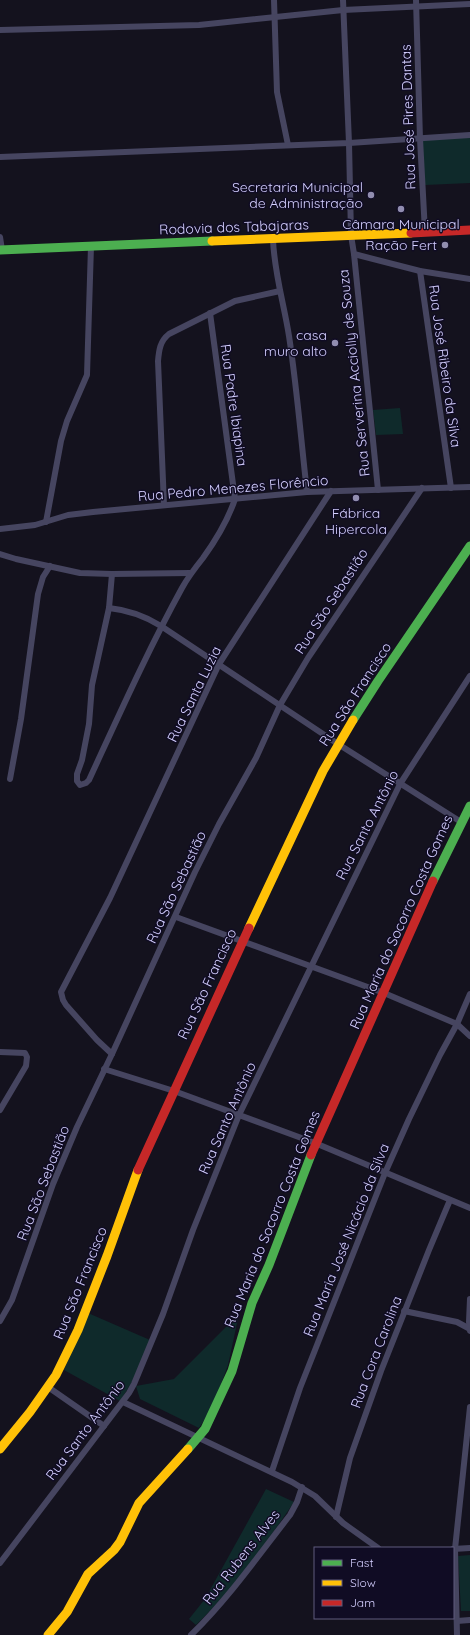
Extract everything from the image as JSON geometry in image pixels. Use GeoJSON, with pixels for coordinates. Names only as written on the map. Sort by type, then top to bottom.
{"type":"FeatureCollection","features":[{"type":"Feature","properties":{"kind":"street"},"geometry":{"type":"LineString","coordinates":[[274,0],[278,99],[288,145]]}},
{"type":"Feature","properties":{"kind":"street","name":"Rua Serverina Acciolly de Souza"},"geometry":{"type":"LineString","coordinates":[[343,0],[352,235],[378,490]]}},
{"type":"Feature","properties":{"kind":"street"},"geometry":{"type":"LineString","coordinates":[[0,30],[199,25],[417,3],[470,4]]}},
{"type":"Feature","properties":{"kind":"street","name":"Rua José Pires Dantas"},"geometry":{"type":"LineString","coordinates":[[417,3],[420,139],[425,232]]}},
{"type":"Feature","properties":{"kind":"street"},"geometry":{"type":"LineString","coordinates":[[0,156],[349,143],[470,135]]}},
{"type":"Feature","properties":{"kind":"street","name":"Rodovia dos Tabajaras"},"geometry":{"type":"LineString","coordinates":[[1,250],[470,230]]}},
{"type":"Feature","properties":{"kind":"street"},"geometry":{"type":"LineString","coordinates":[[0,237],[1,250]]}},
{"type":"Feature","properties":{"kind":"street"},"geometry":{"type":"LineString","coordinates":[[273,239],[276,272],[289,336],[296,387],[307,492]]}},
{"type":"Feature","properties":{"kind":"street"},"geometry":{"type":"LineString","coordinates":[[46,522],[61,441],[87,375],[91,246]]}},
{"type":"Feature","properties":{"kind":"street"},"geometry":{"type":"LineString","coordinates":[[354,254],[420,271],[470,278]]}},
{"type":"Feature","properties":{"kind":"street","name":"Rua José Ribeiro da Silva"},"geometry":{"type":"LineString","coordinates":[[420,271],[451,488]]}},
{"type":"Feature","properties":{"kind":"street"},"geometry":{"type":"LineString","coordinates":[[164,505],[158,388],[159,348],[165,337],[169,334],[235,301],[280,291]]}},
{"type":"Feature","properties":{"kind":"street","name":"Rua Padre Ibiapina"},"geometry":{"type":"LineString","coordinates":[[210,313],[235,499]]}},
{"type":"Feature","properties":{"kind":"street","name":"Rua Pedro Menezes Florêncio"},"geometry":{"type":"LineString","coordinates":[[0,529],[35,525],[76,514],[307,492],[470,487]]}},
{"type":"Feature","properties":{"kind":"street","name":"Rua São Sebastião"},"geometry":{"type":"LineString","coordinates":[[0,1321],[12,1300],[53,1184],[80,1120],[219,824],[256,758],[280,705],[312,652],[422,488]]}},
{"type":"Feature","properties":{"kind":"street","name":"Rua Santa Luzia"},"geometry":{"type":"LineString","coordinates":[[112,1054],[96,1040],[66,1005],[61,992],[110,898],[219,664],[331,491]]}},
{"type":"Feature","properties":{"kind":"street"},"geometry":{"type":"LineString","coordinates":[[112,574],[109,608],[94,677],[89,724],[82,760],[77,774],[77,781],[82,785],[89,780],[161,626],[190,573],[203,558],[219,533],[230,514],[235,499]]}},
{"type":"Feature","properties":{"kind":"street","name":"Rua São Francisco"},"geometry":{"type":"LineString","coordinates":[[0,1449],[48,1388],[78,1330],[107,1256],[136,1174],[242,942],[302,815],[338,744],[378,681],[470,546]]}},
{"type":"Feature","properties":{"kind":"street"},"geometry":{"type":"LineString","coordinates":[[0,554],[80,573],[190,573]]}},
{"type":"Feature","properties":{"kind":"street"},"geometry":{"type":"LineString","coordinates":[[10,779],[21,719],[38,594],[41,581],[50,566]]}},
{"type":"Feature","properties":{"kind":"street"},"geometry":{"type":"LineString","coordinates":[[109,608],[137,614],[161,626],[338,744],[461,822]]}},
{"type":"Feature","properties":{"kind":"street","name":"Rua Santo Antônio"},"geometry":{"type":"LineString","coordinates":[[0,1563],[123,1402],[134,1384],[160,1321],[192,1230],[239,1115],[400,784],[470,676]]}},
{"type":"Feature","properties":{"kind":"street","name":"Rua Maria do Socorro Costa Gomes"},"geometry":{"type":"LineString","coordinates":[[48,1635],[67,1612],[88,1574],[117,1546],[139,1503],[199,1437],[209,1422],[232,1371],[248,1314],[269,1265],[315,1142],[461,822],[470,806]]}},
{"type":"Feature","properties":{"kind":"street"},"geometry":{"type":"LineString","coordinates":[[176,917],[384,993],[457,1024],[470,1036]]}},
{"type":"Feature","properties":{"kind":"street","name":"Rua Maria José Nicácio da Silva"},"geometry":{"type":"LineString","coordinates":[[272,1471],[300,1388],[385,1173],[470,994]]}},
{"type":"Feature","properties":{"kind":"street"},"geometry":{"type":"LineString","coordinates":[[0,1052],[23,1052],[27,1055],[27,1060],[26,1066],[0,1110]]}},
{"type":"Feature","properties":{"kind":"street"},"geometry":{"type":"LineString","coordinates":[[104,1070],[174,1092],[315,1142],[470,1208]]}},
{"type":"Feature","properties":{"kind":"street","name":"Rua Cora Carolina"},"geometry":{"type":"LineString","coordinates":[[336,1517],[350,1458],[380,1372],[428,1250],[450,1200]]}},
{"type":"Feature","properties":{"kind":"street"},"geometry":{"type":"LineString","coordinates":[[404,1311],[457,1322],[470,1329],[470,1299]]}},
{"type":"Feature","properties":{"kind":"street"},"geometry":{"type":"LineString","coordinates":[[48,1388],[104,1426]]}},
{"type":"Feature","properties":{"kind":"street"},"geometry":{"type":"LineString","coordinates":[[123,1402],[272,1471],[302,1488],[315,1496],[336,1517],[377,1547]]}},
{"type":"Feature","properties":{"kind":"street"},"geometry":{"type":"LineString","coordinates":[[457,1635],[454,1549],[470,1407]]}},
{"type":"Feature","properties":{"kind":"street","name":"Rua Rubens Alves"},"geometry":{"type":"LineString","coordinates":[[191,1635],[217,1608],[290,1515],[302,1488]]}},
{"type":"Feature","properties":{"kind":"street"},"geometry":{"type":"LineString","coordinates":[[454,1549],[470,1548]]}},
{"type":"Feature","properties":{"kind":"street"},"geometry":{"type":"LineString","coordinates":[[456,1621],[470,1620]]}},
{"type":"Feature","properties":{"kind":"green space"},"geometry":{"type":"Polygon","coordinates":[[[470,137],[470,183],[425,185],[422,140],[470,137]]]}},
{"type":"Feature","properties":{"kind":"green space"},"geometry":{"type":"Polygon","coordinates":[[[400,408],[403,434],[376,435],[373,410],[400,408]]]}},
{"type":"Feature","properties":{"kind":"green space"},"geometry":{"type":"Polygon","coordinates":[[[88,1313],[150,1340],[132,1382],[120,1401],[64,1370],[88,1313]]]}},
{"type":"Feature","properties":{"kind":"green space"},"geometry":{"type":"Polygon","coordinates":[[[239,1314],[228,1365],[213,1406],[199,1428],[140,1399],[136,1386],[174,1379],[239,1314]]]}},
{"type":"Feature","properties":{"kind":"green space"},"geometry":{"type":"Polygon","coordinates":[[[266,1489],[294,1502],[248,1566],[223,1597],[196,1625],[189,1619],[205,1599],[266,1489]]]}},
{"type":"Feature","properties":{"kind":"green space"},"geometry":{"type":"Polygon","coordinates":[[[470,1555],[470,1611],[461,1611],[458,1556],[470,1555]]]}},
{"type":"Feature","properties":{"kind":"traffic: fast"},"geometry":{"type":"LineString","coordinates":[[0,250],[212,241]]}},
{"type":"Feature","properties":{"kind":"traffic: fast"},"geometry":{"type":"LineString","coordinates":[[353,720],[470,546]]}},
{"type":"Feature","properties":{"kind":"traffic: fast"},"geometry":{"type":"LineString","coordinates":[[433,881],[470,806]]}},
{"type":"Feature","properties":{"kind":"traffic: fast"},"geometry":{"type":"LineString","coordinates":[[188,1449],[205,1429],[232,1371],[252,1303],[269,1265],[311,1155]]}},
{"type":"Feature","properties":{"kind":"traffic: slow"},"geometry":{"type":"LineString","coordinates":[[212,241],[411,233]]}},
{"type":"Feature","properties":{"kind":"traffic: slow"},"geometry":{"type":"LineString","coordinates":[[249,928],[323,771],[353,720]]}},
{"type":"Feature","properties":{"kind":"traffic: slow"},"geometry":{"type":"LineString","coordinates":[[0,1449],[30,1412],[56,1375],[78,1330],[138,1170]]}},
{"type":"Feature","properties":{"kind":"traffic: slow"},"geometry":{"type":"LineString","coordinates":[[48,1635],[67,1612],[88,1574],[114,1550],[120,1542],[139,1503],[188,1449]]}},
{"type":"Feature","properties":{"kind":"traffic: jam"},"geometry":{"type":"LineString","coordinates":[[411,233],[470,230]]}},
{"type":"Feature","properties":{"kind":"traffic: jam"},"geometry":{"type":"LineString","coordinates":[[311,1155],[433,881]]}},
{"type":"Feature","properties":{"kind":"traffic: jam"},"geometry":{"type":"LineString","coordinates":[[138,1170],[249,928]]}},
{"type":"Feature","properties":{"kind":"place","name":"Secretaria Municipal de Administração"},"geometry":{"type":"Point","coordinates":[371,195]}},
{"type":"Feature","properties":{"kind":"place","name":"Câmara Municipal"},"geometry":{"type":"Point","coordinates":[401,209]}},
{"type":"Feature","properties":{"kind":"place","name":"Ração Fert"},"geometry":{"type":"Point","coordinates":[445,245]}},
{"type":"Feature","properties":{"kind":"place","name":"casa muro alto"},"geometry":{"type":"Point","coordinates":[335,343]}},
{"type":"Feature","properties":{"kind":"place","name":"Fábrica Hipercola"},"geometry":{"type":"Point","coordinates":[356,498]}}]}
